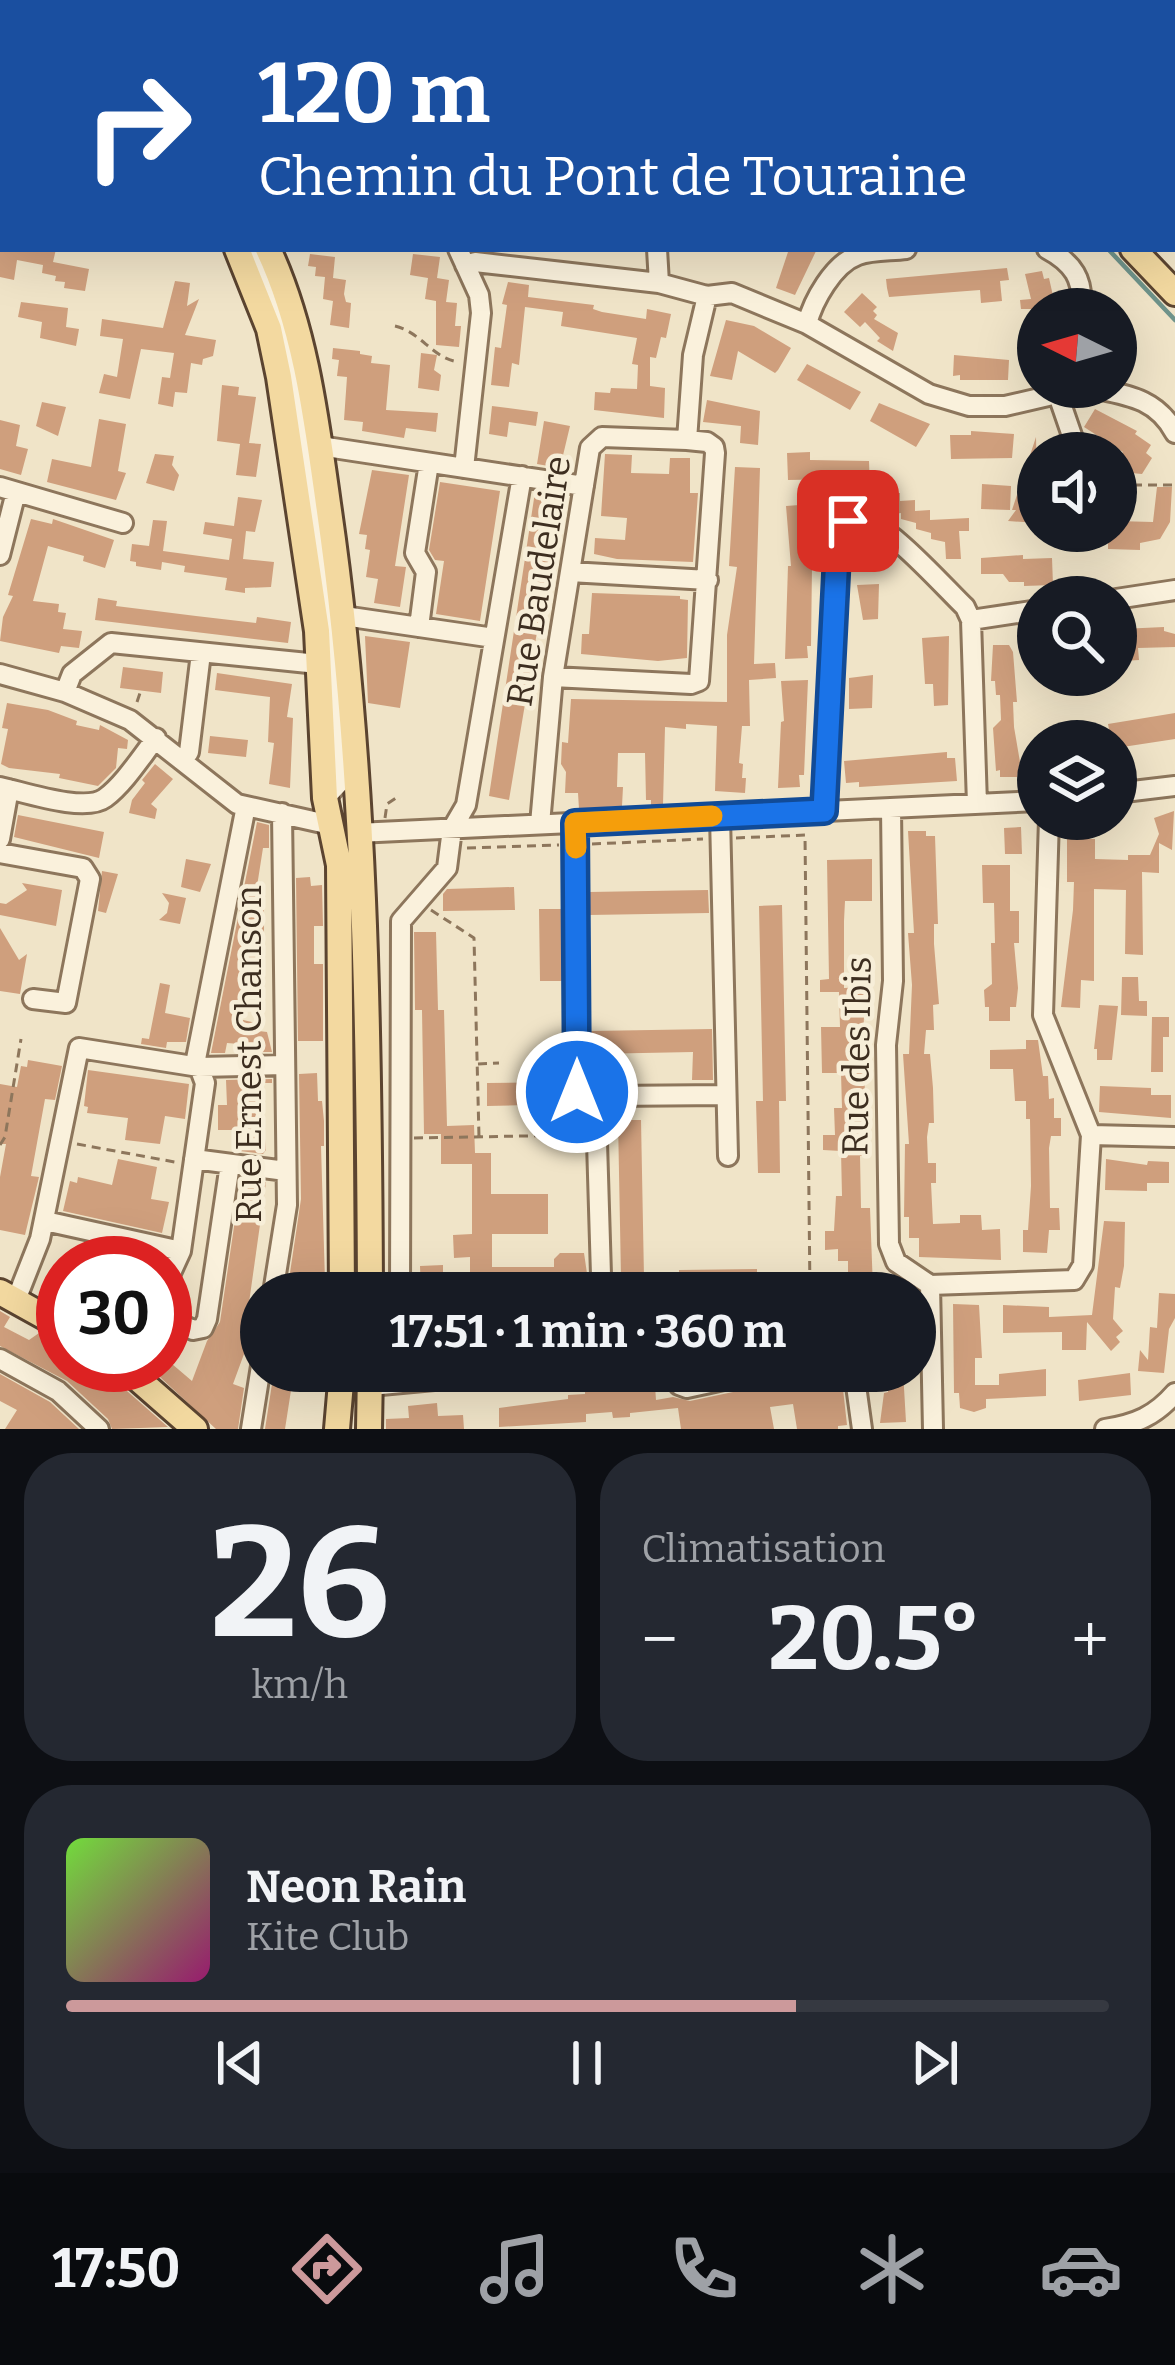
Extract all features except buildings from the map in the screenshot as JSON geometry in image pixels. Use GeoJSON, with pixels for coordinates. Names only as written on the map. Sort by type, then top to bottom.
{"type":"FeatureCollection","features":[{"type":"Feature","properties":{"kind":"main road"},"geometry":{"type":"LineString","coordinates":[[238,252],[269,329],[279,377],[318,664],[325,798],[331,825],[352,846],[365,953],[370,1272]]}},
{"type":"Feature","properties":{"kind":"main road"},"geometry":{"type":"LineString","coordinates":[[269,252],[298,334],[320,446],[344,616],[352,846],[342,1272]]}},
{"type":"Feature","properties":{"kind":"main road"},"geometry":{"type":"LineString","coordinates":[[1135,252],[1175,293]]}},
{"type":"Feature","properties":{"kind":"main road"},"geometry":{"type":"LineString","coordinates":[[1153,252],[1175,274]]}},
{"type":"Feature","properties":{"kind":"main road"},"geometry":{"type":"LineString","coordinates":[[8,1296],[36,1312]]}},
{"type":"Feature","properties":{"kind":"main road"},"geometry":{"type":"LineString","coordinates":[[153,1392],[196,1429]]}},
{"type":"Feature","properties":{"kind":"main road"},"geometry":{"type":"LineString","coordinates":[[337,1429],[341,1392]]}},
{"type":"Feature","properties":{"kind":"main road"},"geometry":{"type":"LineString","coordinates":[[369,1429],[370,1392]]}},
{"type":"Feature","properties":{"kind":"street"},"geometry":{"type":"LineString","coordinates":[[252,252],[285,336],[323,570],[339,783],[325,798]]}},
{"type":"Feature","properties":{"kind":"street"},"geometry":{"type":"LineString","coordinates":[[657,252],[659,283]]}},
{"type":"Feature","properties":{"kind":"street"},"geometry":{"type":"LineString","coordinates":[[807,324],[820,295],[844,263],[857,255],[882,252]]}},
{"type":"Feature","properties":{"kind":"street"},"geometry":{"type":"LineString","coordinates":[[1052,252],[1069,261],[1083,288]]}},
{"type":"Feature","properties":{"kind":"street"},"geometry":{"type":"LineString","coordinates":[[461,257],[659,283],[707,296],[732,293],[807,324],[928,394],[968,406],[1017,403]]}},
{"type":"Feature","properties":{"kind":"street"},"geometry":{"type":"LineString","coordinates":[[461,257],[481,313],[464,468]]}},
{"type":"Feature","properties":{"kind":"street"},"geometry":{"type":"LineString","coordinates":[[553,677],[699,681],[714,447],[686,440],[693,355],[707,296]]}},
{"type":"Feature","properties":{"kind":"street"},"geometry":{"type":"LineString","coordinates":[[1137,400],[1160,410],[1175,433]]}},
{"type":"Feature","properties":{"kind":"street","name":"Rue Baudelaire"},"geometry":{"type":"LineString","coordinates":[[540,824],[553,677],[590,448],[602,437],[686,440]]}},
{"type":"Feature","properties":{"kind":"street"},"geometry":{"type":"LineString","coordinates":[[320,446],[584,485]]}},
{"type":"Feature","properties":{"kind":"street"},"geometry":{"type":"LineString","coordinates":[[419,626],[426,572],[415,553],[429,463]]}},
{"type":"Feature","properties":{"kind":"street"},"geometry":{"type":"LineString","coordinates":[[400,1272],[401,921],[447,868],[452,829],[466,806],[522,476]]}},
{"type":"Feature","properties":{"kind":"street"},"geometry":{"type":"LineString","coordinates":[[0,555],[8,490],[123,523]]}},
{"type":"Feature","properties":{"kind":"street"},"geometry":{"type":"LineString","coordinates":[[824,811],[838,535],[848,521],[863,519],[880,527],[965,607],[971,620],[977,804]]}},
{"type":"Feature","properties":{"kind":"street"},"geometry":{"type":"LineString","coordinates":[[570,572],[708,580]]}},
{"type":"Feature","properties":{"kind":"street"},"geometry":{"type":"LineString","coordinates":[[1137,596],[1175,590]]}},
{"type":"Feature","properties":{"kind":"street"},"geometry":{"type":"LineString","coordinates":[[971,620],[1017,613]]}},
{"type":"Feature","properties":{"kind":"street"},"geometry":{"type":"LineString","coordinates":[[344,616],[494,638]]}},
{"type":"Feature","properties":{"kind":"street"},"geometry":{"type":"LineString","coordinates":[[65,692],[72,674],[111,643],[318,664]]}},
{"type":"Feature","properties":{"kind":"street"},"geometry":{"type":"LineString","coordinates":[[184,759],[189,752],[201,653]]}},
{"type":"Feature","properties":{"kind":"street"},"geometry":{"type":"LineString","coordinates":[[0,674],[65,692],[130,720],[231,800],[331,825]]}},
{"type":"Feature","properties":{"kind":"street"},"geometry":{"type":"LineString","coordinates":[[0,839],[5,788],[94,803],[106,798],[156,738]]}},
{"type":"Feature","properties":{"kind":"street"},"geometry":{"type":"LineString","coordinates":[[1137,791],[1175,786]]}},
{"type":"Feature","properties":{"kind":"street"},"geometry":{"type":"LineString","coordinates":[[352,846],[385,832],[1017,802]]}},
{"type":"Feature","properties":{"kind":"street"},"geometry":{"type":"LineString","coordinates":[[183,1236],[205,1083],[196,1059],[246,806]]}},
{"type":"Feature","properties":{"kind":"street","name":"Rue des Ibis"},"geometry":{"type":"LineString","coordinates":[[891,808],[893,981],[886,1045],[890,1244],[896,1262],[911,1272]]}},
{"type":"Feature","properties":{"kind":"street","name":"Rue Ernest Chanson"},"geometry":{"type":"LineString","coordinates":[[276,1272],[287,1205],[282,814]]}},
{"type":"Feature","properties":{"kind":"street"},"geometry":{"type":"LineString","coordinates":[[720,816],[728,1156]]}},
{"type":"Feature","properties":{"kind":"street"},"geometry":{"type":"LineString","coordinates":[[575,823],[577,1092],[596,1108]]}},
{"type":"Feature","properties":{"kind":"street"},"geometry":{"type":"LineString","coordinates":[[936,1285],[1074,1280],[1083,1265],[1091,1135],[1041,1003],[1048,840]]}},
{"type":"Feature","properties":{"kind":"street"},"geometry":{"type":"LineString","coordinates":[[0,853],[83,868],[90,879],[66,1003],[33,999]]}},
{"type":"Feature","properties":{"kind":"street"},"geometry":{"type":"LineString","coordinates":[[8,1296],[43,1230],[79,1048],[199,1067],[283,1065]]}},
{"type":"Feature","properties":{"kind":"street"},"geometry":{"type":"LineString","coordinates":[[601,1272],[596,1108],[606,1096],[726,1095]]}},
{"type":"Feature","properties":{"kind":"street"},"geometry":{"type":"LineString","coordinates":[[1091,1135],[1175,1137]]}},
{"type":"Feature","properties":{"kind":"street"},"geometry":{"type":"LineString","coordinates":[[194,1162],[286,1171]]}},
{"type":"Feature","properties":{"kind":"street"},"geometry":{"type":"LineString","coordinates":[[192,1330],[203,1328],[207,1319],[230,1163]]}},
{"type":"Feature","properties":{"kind":"street"},"geometry":{"type":"LineString","coordinates":[[43,1230],[84,1236]]}},
{"type":"Feature","properties":{"kind":"street"},"geometry":{"type":"LineString","coordinates":[[0,1359],[58,1390],[99,1429]]}},
{"type":"Feature","properties":{"kind":"street"},"geometry":{"type":"LineString","coordinates":[[251,1429],[257,1392]]}},
{"type":"Feature","properties":{"kind":"street"},"geometry":{"type":"LineString","coordinates":[[857,1392],[862,1429]]}},
{"type":"Feature","properties":{"kind":"street"},"geometry":{"type":"LineString","coordinates":[[932,1392],[933,1429]]}},
{"type":"Feature","properties":{"kind":"street"},"geometry":{"type":"LineString","coordinates":[[1105,1429],[1166,1416],[1175,1393]]}},
{"type":"Feature","properties":{"kind":"path"},"geometry":{"type":"LineString","coordinates":[[395,326],[410,329],[447,361],[476,364]]}},
{"type":"Feature","properties":{"kind":"path"},"geometry":{"type":"LineString","coordinates":[[1137,483],[1175,485]]}},
{"type":"Feature","properties":{"kind":"path"},"geometry":{"type":"LineString","coordinates":[[385,832],[387,805],[396,798]]}},
{"type":"Feature","properties":{"kind":"path"},"geometry":{"type":"LineString","coordinates":[[721,838],[805,835],[809,1272]]}},
{"type":"Feature","properties":{"kind":"path"},"geometry":{"type":"LineString","coordinates":[[418,902],[474,938],[478,1137]]}},
{"type":"Feature","properties":{"kind":"path"},"geometry":{"type":"LineString","coordinates":[[0,1145],[7,1131],[21,1039]]}},
{"type":"Feature","properties":{"kind":"path"},"geometry":{"type":"LineString","coordinates":[[477,1064],[499,1063]]}},
{"type":"Feature","properties":{"kind":"path"},"geometry":{"type":"LineString","coordinates":[[400,1138],[597,1135]]}},
{"type":"Feature","properties":{"kind":"path"},"geometry":{"type":"LineString","coordinates":[[61,1141],[194,1162]]}},
{"type":"Feature","properties":{"kind":"waterway"},"geometry":{"type":"LineString","coordinates":[[1111,252],[1175,320]]}},
{"type":"Feature","properties":{"kind":"slow traffic"},"geometry":{"type":"LineString","coordinates":[[576,848],[575,823],[712,816]]}},
{"type":"Feature","properties":{"kind":"route"},"geometry":{"type":"LineString","coordinates":[[577,1092],[575,823],[824,811],[838,535],[848,521]]}}]}
